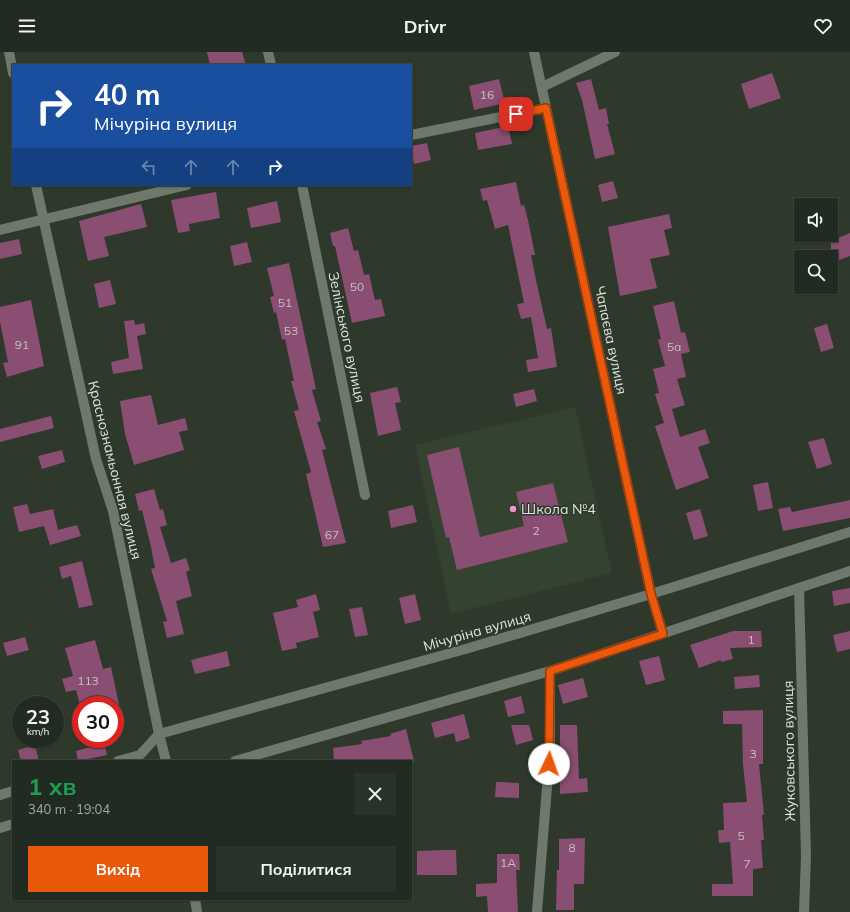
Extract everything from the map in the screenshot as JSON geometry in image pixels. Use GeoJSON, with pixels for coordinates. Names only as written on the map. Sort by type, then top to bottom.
{"type":"FeatureCollection","features":[{"type":"Feature","properties":{"kind":"street"},"geometry":{"type":"LineString","coordinates":[[9,52],[12,68]]}},
{"type":"Feature","properties":{"kind":"street"},"geometry":{"type":"LineString","coordinates":[[268,52],[271,64]]}},
{"type":"Feature","properties":{"kind":"street","name":"Чапаєва вулиця"},"geometry":{"type":"LineString","coordinates":[[534,52],[651,594],[663,634]]}},
{"type":"Feature","properties":{"kind":"street"},"geometry":{"type":"LineString","coordinates":[[542,87],[615,52]]}},
{"type":"Feature","properties":{"kind":"street"},"geometry":{"type":"LineString","coordinates":[[412,135],[546,108]]}},
{"type":"Feature","properties":{"kind":"street","name":"Краснознамьонная вулиця"},"geometry":{"type":"LineString","coordinates":[[36,186],[96,459],[113,511],[159,734],[166,760]]}},
{"type":"Feature","properties":{"kind":"street"},"geometry":{"type":"LineString","coordinates":[[0,230],[183,186]]}},
{"type":"Feature","properties":{"kind":"street","name":"Зелінського вулиця"},"geometry":{"type":"LineString","coordinates":[[302,186],[365,495]]}},
{"type":"Feature","properties":{"kind":"street","name":"Мічуріна вулиця"},"geometry":{"type":"LineString","coordinates":[[159,734],[469,648],[651,594],[850,532]]}},
{"type":"Feature","properties":{"kind":"street"},"geometry":{"type":"LineString","coordinates":[[238,760],[550,671],[850,571]]}},
{"type":"Feature","properties":{"kind":"street","name":"Жуковського вулиця"},"geometry":{"type":"LineString","coordinates":[[799,588],[806,856],[804,912]]}},
{"type":"Feature","properties":{"kind":"street"},"geometry":{"type":"LineString","coordinates":[[537,912],[550,750],[550,671]]}},
{"type":"Feature","properties":{"kind":"street"},"geometry":{"type":"LineString","coordinates":[[121,760],[140,754],[159,734]]}},
{"type":"Feature","properties":{"kind":"street"},"geometry":{"type":"LineString","coordinates":[[0,795],[12,791]]}},
{"type":"Feature","properties":{"kind":"street"},"geometry":{"type":"LineString","coordinates":[[0,828],[12,824]]}},
{"type":"Feature","properties":{"kind":"street"},"geometry":{"type":"LineString","coordinates":[[195,900],[197,912]]}},
{"type":"Feature","properties":{"kind":"shaded area","name":"Школа №4"},"geometry":{"type":"Polygon","coordinates":[[[575,407],[612,573],[451,614],[415,445],[575,407]]]}},
{"type":"Feature","properties":{"kind":"building"},"geometry":{"type":"Polygon","coordinates":[[[207,52],[242,52],[246,64],[210,64],[207,52]]]}},
{"type":"Feature","properties":{"kind":"building"},"geometry":{"type":"Polygon","coordinates":[[[772,73],[781,98],[749,109],[741,84],[772,73]]]}},
{"type":"Feature","properties":{"kind":"building"},"geometry":{"type":"Polygon","coordinates":[[[499,79],[505,103],[474,110],[469,86],[499,79]]]}},
{"type":"Feature","properties":{"kind":"building"},"geometry":{"type":"Polygon","coordinates":[[[591,79],[599,110],[606,108],[609,124],[607,124],[615,154],[595,159],[582,100],[576,83],[591,79]]]}},
{"type":"Feature","properties":{"kind":"building"},"geometry":{"type":"Polygon","coordinates":[[[508,126],[512,144],[478,150],[475,133],[508,126]]]}},
{"type":"Feature","properties":{"kind":"building"},"geometry":{"type":"Polygon","coordinates":[[[427,143],[431,160],[414,164],[412,146],[427,143]]]}},
{"type":"Feature","properties":{"kind":"building"},"geometry":{"type":"Polygon","coordinates":[[[613,181],[618,198],[602,202],[598,185],[613,181]]]}},
{"type":"Feature","properties":{"kind":"building"},"geometry":{"type":"Polygon","coordinates":[[[516,182],[521,206],[524,205],[528,220],[535,255],[531,255],[547,329],[551,328],[557,367],[528,372],[526,360],[538,358],[531,317],[521,319],[517,304],[524,303],[508,225],[495,229],[487,200],[483,201],[480,189],[516,182]]]}},
{"type":"Feature","properties":{"kind":"building"},"geometry":{"type":"Polygon","coordinates":[[[216,192],[220,218],[189,224],[190,231],[178,233],[171,200],[216,192]]]}},
{"type":"Feature","properties":{"kind":"building"},"geometry":{"type":"Polygon","coordinates":[[[277,201],[281,222],[251,228],[247,208],[277,201]]]}},
{"type":"Feature","properties":{"kind":"building"},"geometry":{"type":"Polygon","coordinates":[[[141,204],[147,227],[104,237],[109,256],[88,261],[79,221],[141,204]]]}},
{"type":"Feature","properties":{"kind":"building"},"geometry":{"type":"Polygon","coordinates":[[[669,214],[672,228],[664,230],[670,255],[650,259],[657,288],[620,296],[608,227],[669,214]]]}},
{"type":"Feature","properties":{"kind":"building"},"geometry":{"type":"Polygon","coordinates":[[[348,228],[354,251],[358,250],[364,275],[369,274],[375,300],[381,299],[385,316],[352,323],[335,246],[333,246],[330,233],[348,228]]]}},
{"type":"Feature","properties":{"kind":"building"},"geometry":{"type":"Polygon","coordinates":[[[850,233],[850,256],[838,260],[838,250],[831,250],[831,242],[838,242],[838,238],[850,233]]]}},
{"type":"Feature","properties":{"kind":"building"},"geometry":{"type":"Polygon","coordinates":[[[19,239],[22,254],[0,259],[0,243],[19,239]]]}},
{"type":"Feature","properties":{"kind":"building"},"geometry":{"type":"Polygon","coordinates":[[[247,242],[252,262],[234,266],[230,246],[247,242]]]}},
{"type":"Feature","properties":{"kind":"building"},"geometry":{"type":"Polygon","coordinates":[[[289,263],[316,389],[312,390],[321,421],[317,422],[326,449],[322,450],[346,543],[323,547],[306,474],[311,472],[294,411],[299,410],[291,381],[294,381],[285,339],[282,340],[276,312],[274,313],[270,297],[274,296],[267,268],[289,263]]]}},
{"type":"Feature","properties":{"kind":"building"},"geometry":{"type":"Polygon","coordinates":[[[110,280],[116,304],[99,308],[94,284],[110,280]]]}},
{"type":"Feature","properties":{"kind":"building"},"geometry":{"type":"Polygon","coordinates":[[[31,300],[44,366],[7,377],[3,363],[8,362],[0,322],[0,307],[31,300]]]}},
{"type":"Feature","properties":{"kind":"building"},"geometry":{"type":"Polygon","coordinates":[[[674,301],[681,333],[685,332],[690,352],[681,354],[686,377],[677,379],[685,405],[672,409],[680,437],[705,429],[710,443],[698,447],[709,478],[676,490],[655,426],[664,423],[655,394],[659,393],[653,369],[665,366],[658,340],[661,339],[653,306],[674,301]]]}},
{"type":"Feature","properties":{"kind":"building"},"geometry":{"type":"Polygon","coordinates":[[[134,320],[135,325],[144,323],[146,334],[137,336],[143,369],[113,374],[111,362],[129,358],[124,321],[134,320]]]}},
{"type":"Feature","properties":{"kind":"building"},"geometry":{"type":"Polygon","coordinates":[[[827,324],[834,348],[821,352],[814,328],[827,324]]]}},
{"type":"Feature","properties":{"kind":"building"},"geometry":{"type":"Polygon","coordinates":[[[397,387],[401,402],[395,403],[401,430],[378,436],[370,393],[397,387]]]}},
{"type":"Feature","properties":{"kind":"building"},"geometry":{"type":"Polygon","coordinates":[[[534,389],[537,401],[516,407],[513,394],[534,389]]]}},
{"type":"Feature","properties":{"kind":"building"},"geometry":{"type":"Polygon","coordinates":[[[151,395],[158,425],[185,418],[188,430],[179,432],[184,450],[134,465],[125,434],[120,401],[151,395]]]}},
{"type":"Feature","properties":{"kind":"building"},"geometry":{"type":"Polygon","coordinates":[[[51,416],[54,428],[0,442],[0,429],[51,416]]]}},
{"type":"Feature","properties":{"kind":"building"},"geometry":{"type":"Polygon","coordinates":[[[824,438],[832,464],[817,469],[808,442],[824,438]]]}},
{"type":"Feature","properties":{"kind":"building"},"geometry":{"type":"Polygon","coordinates":[[[459,447],[480,537],[524,526],[516,492],[553,483],[568,542],[457,570],[449,537],[446,538],[427,455],[459,447]]]}},
{"type":"Feature","properties":{"kind":"building"},"geometry":{"type":"Polygon","coordinates":[[[62,450],[65,462],[42,469],[38,456],[62,450]]]}},
{"type":"Feature","properties":{"kind":"building"},"geometry":{"type":"Polygon","coordinates":[[[768,482],[773,508],[758,511],[753,485],[768,482]]]}},
{"type":"Feature","properties":{"kind":"building"},"geometry":{"type":"Polygon","coordinates":[[[154,489],[160,510],[163,509],[167,525],[160,527],[171,563],[186,558],[190,570],[186,572],[192,596],[176,601],[184,634],[167,638],[163,622],[167,621],[151,569],[155,568],[151,547],[142,510],[139,511],[135,494],[154,489]]]}},
{"type":"Feature","properties":{"kind":"building"},"geometry":{"type":"Polygon","coordinates":[[[850,500],[850,518],[783,531],[778,509],[790,507],[792,512],[850,500]]]}},
{"type":"Feature","properties":{"kind":"building"},"geometry":{"type":"Polygon","coordinates":[[[27,504],[30,514],[53,509],[58,530],[77,525],[81,536],[50,545],[44,526],[19,532],[13,507],[27,504]]]}},
{"type":"Feature","properties":{"kind":"building"},"geometry":{"type":"Polygon","coordinates":[[[413,505],[417,522],[391,528],[388,511],[413,505]]]}},
{"type":"Feature","properties":{"kind":"building"},"geometry":{"type":"Polygon","coordinates":[[[700,509],[708,536],[694,540],[686,513],[700,509]]]}},
{"type":"Feature","properties":{"kind":"building"},"geometry":{"type":"Polygon","coordinates":[[[82,561],[93,605],[79,608],[71,576],[62,579],[59,567],[82,561]]]}},
{"type":"Feature","properties":{"kind":"building"},"geometry":{"type":"Polygon","coordinates":[[[850,588],[850,603],[834,606],[832,591],[850,588]]]}},
{"type":"Feature","properties":{"kind":"building"},"geometry":{"type":"Polygon","coordinates":[[[316,594],[320,610],[313,612],[319,637],[296,643],[297,648],[282,651],[273,613],[298,607],[296,600],[316,594]]]}},
{"type":"Feature","properties":{"kind":"building"},"geometry":{"type":"Polygon","coordinates":[[[415,594],[421,620],[405,624],[399,598],[415,594]]]}},
{"type":"Feature","properties":{"kind":"building"},"geometry":{"type":"Polygon","coordinates":[[[362,607],[368,635],[355,637],[349,609],[362,607]]]}},
{"type":"Feature","properties":{"kind":"building"},"geometry":{"type":"Polygon","coordinates":[[[733,631],[761,631],[762,647],[730,648],[733,659],[721,662],[721,660],[699,668],[690,645],[733,631]]]}},
{"type":"Feature","properties":{"kind":"building"},"geometry":{"type":"Polygon","coordinates":[[[850,631],[850,649],[837,652],[833,635],[850,631]]]}},
{"type":"Feature","properties":{"kind":"building"},"geometry":{"type":"Polygon","coordinates":[[[25,637],[29,650],[7,656],[3,643],[25,637]]]}},
{"type":"Feature","properties":{"kind":"building"},"geometry":{"type":"Polygon","coordinates":[[[95,640],[103,669],[111,667],[117,696],[78,696],[76,690],[66,692],[62,679],[73,676],[65,648],[95,640]]]}},
{"type":"Feature","properties":{"kind":"building"},"geometry":{"type":"Polygon","coordinates":[[[227,651],[230,666],[195,674],[191,660],[227,651]]]}},
{"type":"Feature","properties":{"kind":"building"},"geometry":{"type":"Polygon","coordinates":[[[659,656],[665,680],[646,685],[639,661],[659,656]]]}},
{"type":"Feature","properties":{"kind":"building"},"geometry":{"type":"Polygon","coordinates":[[[759,675],[760,687],[735,689],[734,677],[759,675]]]}},
{"type":"Feature","properties":{"kind":"building"},"geometry":{"type":"Polygon","coordinates":[[[583,678],[588,697],[563,704],[558,685],[583,678]]]}},
{"type":"Feature","properties":{"kind":"building"},"geometry":{"type":"Polygon","coordinates":[[[521,696],[525,713],[508,717],[504,701],[521,696]]]}},
{"type":"Feature","properties":{"kind":"building"},"geometry":{"type":"Polygon","coordinates":[[[763,710],[763,764],[759,764],[764,815],[762,815],[764,840],[761,840],[763,868],[753,869],[753,896],[712,896],[712,884],[733,884],[730,842],[719,843],[718,830],[724,830],[723,803],[747,802],[743,764],[742,724],[723,724],[723,711],[763,710]]]}},
{"type":"Feature","properties":{"kind":"building"},"geometry":{"type":"Polygon","coordinates":[[[464,714],[470,738],[456,742],[454,733],[435,738],[431,723],[464,714]]]}},
{"type":"Feature","properties":{"kind":"building"},"geometry":{"type":"Polygon","coordinates":[[[511,725],[529,725],[533,740],[516,745],[511,725]]]}},
{"type":"Feature","properties":{"kind":"building"},"geometry":{"type":"Polygon","coordinates":[[[560,725],[577,725],[579,779],[587,778],[588,792],[560,794],[560,725]]]}},
{"type":"Feature","properties":{"kind":"building"},"geometry":{"type":"Polygon","coordinates":[[[406,729],[414,761],[334,760],[333,748],[362,744],[361,741],[391,736],[390,734],[406,729]]]}},
{"type":"Feature","properties":{"kind":"building"},"geometry":{"type":"Polygon","coordinates":[[[25,748],[36,748],[39,760],[21,760],[18,750],[25,748]]]}},
{"type":"Feature","properties":{"kind":"building"},"geometry":{"type":"Polygon","coordinates":[[[86,748],[105,748],[107,755],[78,760],[76,751],[86,748]]]}},
{"type":"Feature","properties":{"kind":"building"},"geometry":{"type":"Polygon","coordinates":[[[496,782],[519,783],[519,798],[495,797],[496,782]]]}},
{"type":"Feature","properties":{"kind":"building"},"geometry":{"type":"Polygon","coordinates":[[[585,838],[584,884],[574,884],[574,910],[556,910],[557,870],[559,870],[559,839],[585,838]]]}},
{"type":"Feature","properties":{"kind":"building"},"geometry":{"type":"Polygon","coordinates":[[[456,850],[457,875],[417,875],[417,851],[456,850]]]}},
{"type":"Feature","properties":{"kind":"building"},"geometry":{"type":"Polygon","coordinates":[[[497,854],[519,854],[520,870],[516,870],[518,912],[488,912],[487,896],[476,897],[476,884],[497,883],[497,854]]]}},
{"type":"Feature","properties":{"kind":"place","name":"Школа №4"},"geometry":{"type":"Point","coordinates":[513,509]}},
{"type":"Feature","properties":{"kind":"route"},"geometry":{"type":"LineString","coordinates":[[516,114],[546,108],[651,594],[663,634],[550,671],[549,764]]}}]}
